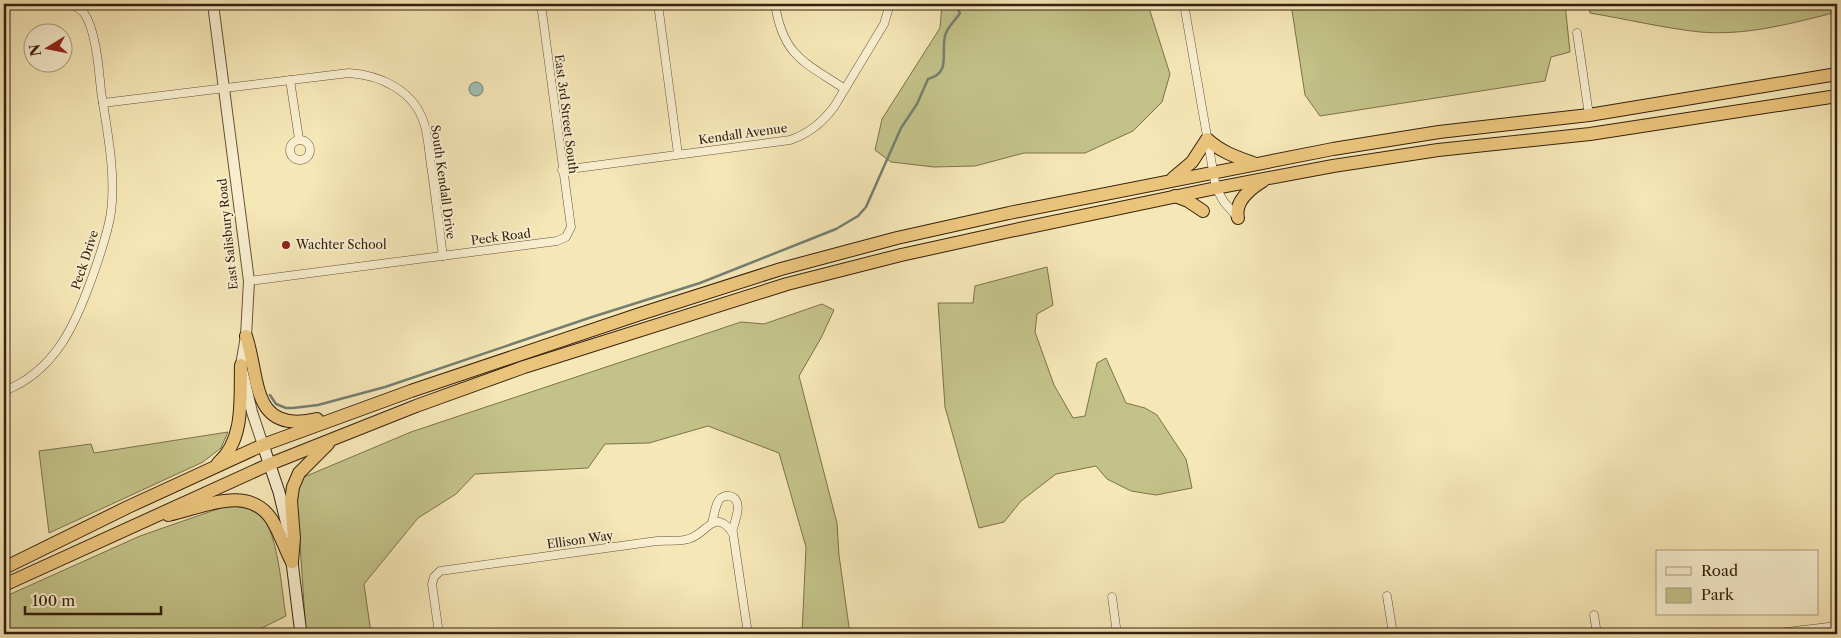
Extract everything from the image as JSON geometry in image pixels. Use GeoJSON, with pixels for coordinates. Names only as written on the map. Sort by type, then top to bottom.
{"type":"FeatureCollection","features":[{"type":"Feature","properties":{"kind":"highway"},"geometry":{"type":"LineString","coordinates":[[4,568],[263,445],[511,357],[781,269],[1009,213],[1256,164],[1439,132],[1589,115],[1837,74]]}},
{"type":"Feature","properties":{"kind":"highway"},"geometry":{"type":"LineString","coordinates":[[4,585],[142,521],[336,437],[524,367],[787,284],[900,255],[1175,196],[1274,177],[1438,150],[1590,134],[1837,96]]}},
{"type":"Feature","properties":{"kind":"highway"},"geometry":{"type":"LineString","coordinates":[[1170,180],[1192,162],[1207,139],[1229,155],[1256,164]]}},
{"type":"Feature","properties":{"kind":"highway"},"geometry":{"type":"LineString","coordinates":[[1238,218],[1237,207],[1243,197],[1256,186],[1274,177]]}},
{"type":"Feature","properties":{"kind":"highway"},"geometry":{"type":"LineString","coordinates":[[1175,196],[1188,201],[1202,211]]}},
{"type":"Feature","properties":{"kind":"highway"},"geometry":{"type":"LineString","coordinates":[[246,336],[251,352],[253,375],[258,394],[266,407],[277,417],[296,422],[307,421],[368,407]]}},
{"type":"Feature","properties":{"kind":"highway"},"geometry":{"type":"LineString","coordinates":[[202,473],[225,457],[234,440],[238,421],[241,365]]}},
{"type":"Feature","properties":{"kind":"highway"},"geometry":{"type":"LineString","coordinates":[[292,562],[294,538],[291,501],[293,487],[299,473],[313,457],[336,437]]}},
{"type":"Feature","properties":{"kind":"highway"},"geometry":{"type":"LineString","coordinates":[[142,521],[231,499],[247,501],[261,508],[272,521],[292,562]]}},
{"type":"Feature","properties":{"kind":"main road","name":"East Salisbury Road"},"geometry":{"type":"LineString","coordinates":[[263,445],[287,520],[300,634]]}},
{"type":"Feature","properties":{"kind":"street","name":"Peck Drive"},"geometry":{"type":"LineString","coordinates":[[4,391],[31,377],[46,363],[72,328],[102,251],[110,212],[111,175],[96,52],[84,12],[72,4]]}},
{"type":"Feature","properties":{"kind":"street","name":"East Salisbury Road"},"geometry":{"type":"LineString","coordinates":[[213,4],[249,281],[246,336],[241,365],[252,412],[263,445]]}},
{"type":"Feature","properties":{"kind":"street","name":"East 3rd Street South"},"geometry":{"type":"LineString","coordinates":[[541,4],[571,227]]}},
{"type":"Feature","properties":{"kind":"street"},"geometry":{"type":"LineString","coordinates":[[658,4],[678,154]]}},
{"type":"Feature","properties":{"kind":"street"},"geometry":{"type":"LineString","coordinates":[[776,4],[778,25],[786,42],[795,54],[802,61],[845,89]]}},
{"type":"Feature","properties":{"kind":"street"},"geometry":{"type":"LineString","coordinates":[[1184,4],[1216,188],[1224,202],[1238,218]]}},
{"type":"Feature","properties":{"kind":"street","name":"Kendall Avenue"},"geometry":{"type":"LineString","coordinates":[[562,170],[790,140],[798,137],[813,129],[826,118],[884,24],[889,7]]}},
{"type":"Feature","properties":{"kind":"street"},"geometry":{"type":"LineString","coordinates":[[1578,33],[1589,115]]}},
{"type":"Feature","properties":{"kind":"street","name":"South Kendall Drive"},"geometry":{"type":"LineString","coordinates":[[103,102],[349,72],[361,73],[392,85],[414,102],[426,131],[443,256]]}},
{"type":"Feature","properties":{"kind":"street"},"geometry":{"type":"LineString","coordinates":[[290,80],[298,139]]}},
{"type":"Feature","properties":{"kind":"street","name":"Peck Road"},"geometry":{"type":"LineString","coordinates":[[249,281],[556,241],[566,237],[571,227]]}},
{"type":"Feature","properties":{"kind":"street"},"geometry":{"type":"LineString","coordinates":[[730,530],[738,504],[736,499],[731,496],[725,496],[720,499],[712,523],[726,524],[730,530],[748,634]]}},
{"type":"Feature","properties":{"kind":"street","name":"Ellison Way"},"geometry":{"type":"LineString","coordinates":[[438,634],[433,581],[440,571],[657,541],[688,540],[698,535],[712,523]]}},
{"type":"Feature","properties":{"kind":"street"},"geometry":{"type":"LineString","coordinates":[[1387,596],[1393,634]]}},
{"type":"Feature","properties":{"kind":"street"},"geometry":{"type":"LineString","coordinates":[[1112,597],[1117,634]]}},
{"type":"Feature","properties":{"kind":"street"},"geometry":{"type":"LineString","coordinates":[[1594,615],[1597,634]]}},
{"type":"Feature","properties":{"kind":"street"},"geometry":{"type":"LineString","coordinates":[[1772,634],[1837,626]]}},
{"type":"Feature","properties":{"kind":"green space"},"geometry":{"type":"Polygon","coordinates":[[[942,4],[1149,4],[1170,74],[1162,102],[1133,131],[1085,153],[1024,153],[975,166],[934,167],[891,162],[875,150],[882,119],[940,28],[942,4]]]}},
{"type":"Feature","properties":{"kind":"green space"},"geometry":{"type":"Polygon","coordinates":[[[1291,4],[1565,4],[1570,52],[1551,57],[1545,81],[1320,116],[1305,95],[1291,4]]]}},
{"type":"Feature","properties":{"kind":"green space"},"geometry":{"type":"Polygon","coordinates":[[[1589,4],[1837,4],[1837,12],[1770,28],[1718,33],[1672,28],[1590,13],[1589,4]]]}},
{"type":"Feature","properties":{"kind":"green space"},"geometry":{"type":"Polygon","coordinates":[[[1047,267],[1053,305],[1037,314],[1035,332],[1054,385],[1073,418],[1085,416],[1097,363],[1106,358],[1126,403],[1145,408],[1157,415],[1186,459],[1192,488],[1156,495],[1131,491],[1107,479],[1096,466],[1056,474],[1021,501],[1004,522],[979,528],[945,407],[938,303],[973,303],[975,286],[1047,267]]]}},
{"type":"Feature","properties":{"kind":"green space"},"geometry":{"type":"Polygon","coordinates":[[[822,304],[834,310],[821,338],[799,376],[837,523],[839,555],[850,634],[802,634],[806,547],[779,453],[708,426],[649,443],[605,444],[588,468],[475,474],[456,494],[418,518],[364,584],[371,633],[306,634],[297,499],[298,487],[304,477],[411,432],[741,322],[764,324],[822,304]]]}},
{"type":"Feature","properties":{"kind":"green space"},"geometry":{"type":"Polygon","coordinates":[[[228,432],[221,448],[203,462],[49,533],[39,451],[91,444],[94,453],[228,432]]]}},
{"type":"Feature","properties":{"kind":"green space"},"geometry":{"type":"Polygon","coordinates":[[[245,504],[261,515],[272,536],[276,549],[286,616],[250,634],[4,634],[4,597],[140,536],[229,505],[245,504]]]}},
{"type":"Feature","properties":{"kind":"water"},"geometry":{"type":"Polygon","coordinates":[[[476,82],[481,84],[483,89],[481,94],[476,96],[471,94],[469,89],[471,84],[476,82]]]}},
{"type":"Feature","properties":{"kind":"waterway"},"geometry":{"type":"LineString","coordinates":[[270,395],[276,404],[286,408],[293,408],[318,405],[385,387],[592,317],[700,283],[836,229],[858,216],[866,207],[901,128],[917,104],[928,79],[940,72],[944,62],[946,33],[960,13],[955,4]]}},
{"type":"Feature","properties":{"kind":"place","name":"Wachter School"},"geometry":{"type":"Point","coordinates":[286,245]}}]}
